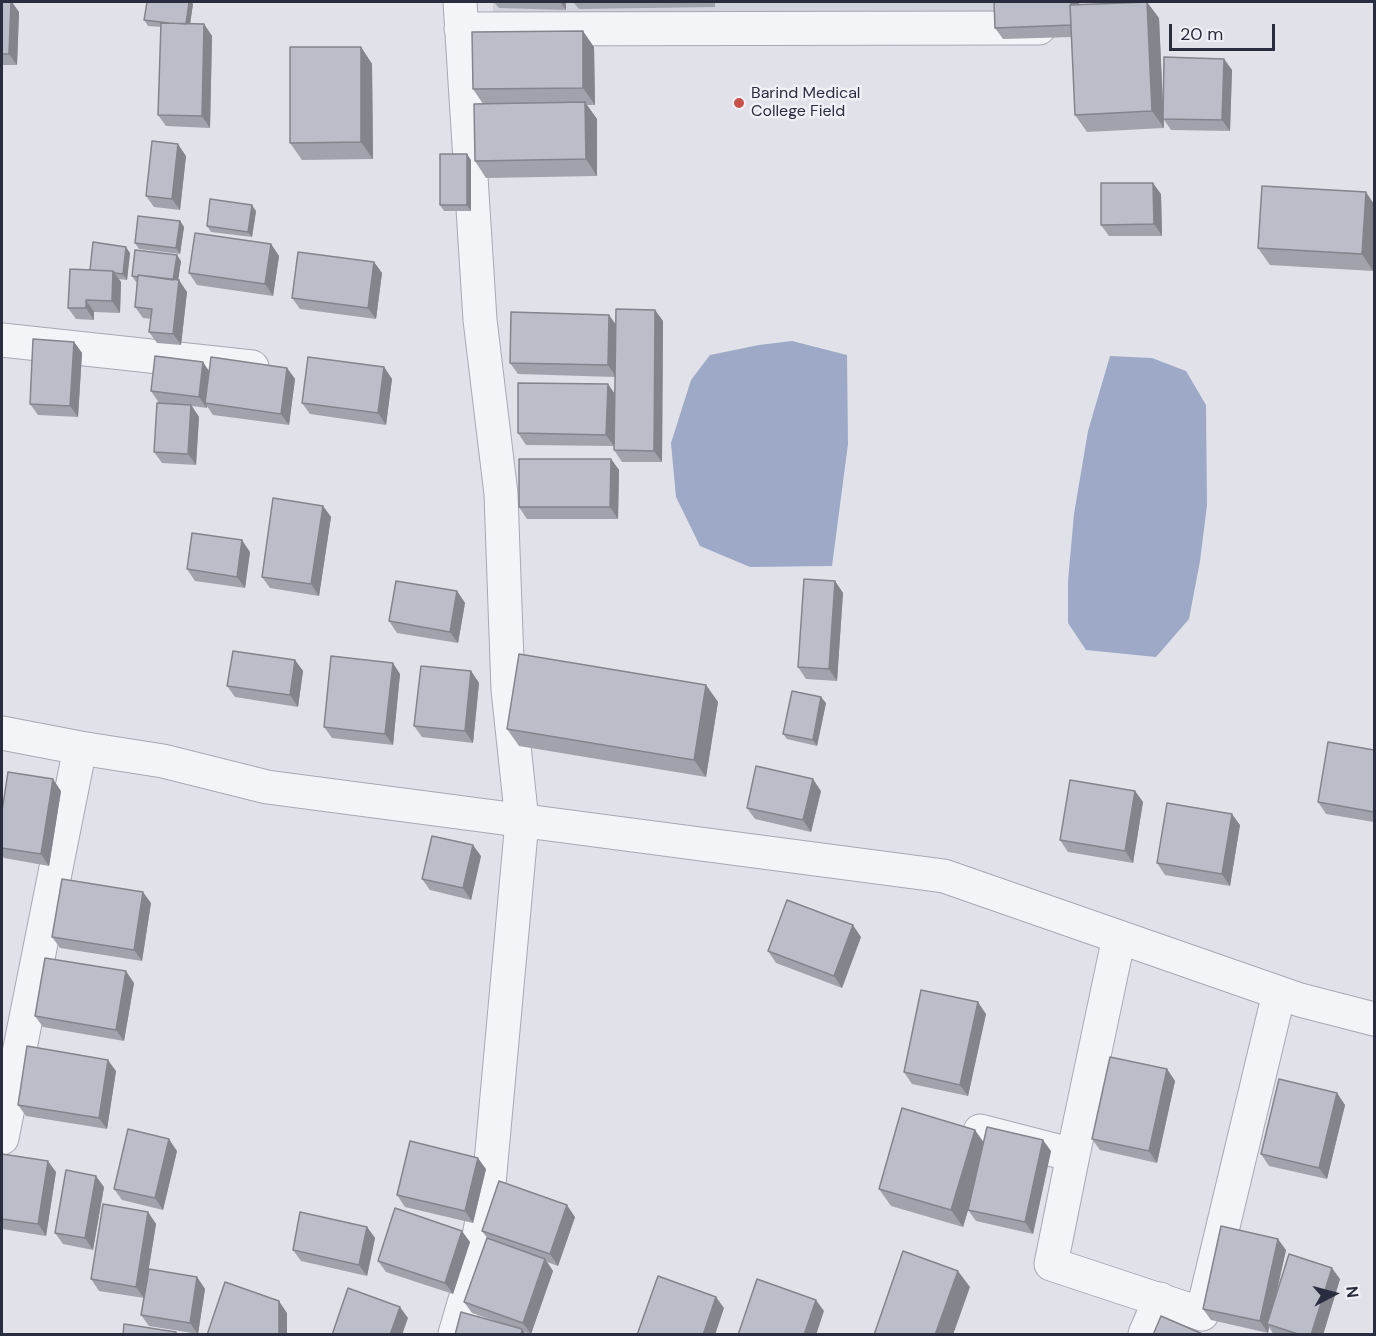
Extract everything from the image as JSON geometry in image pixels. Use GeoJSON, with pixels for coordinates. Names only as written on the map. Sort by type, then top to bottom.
{"type":"FeatureCollection","features":[{"type":"Feature","properties":{"kind":"street"},"geometry":{"type":"LineString","coordinates":[[455,1335],[470,1283],[489,1184],[522,821],[508,690],[501,494],[480,320],[460,15],[1062,28]]}},
{"type":"Feature","properties":{"kind":"street"},"geometry":{"type":"LineString","coordinates":[[2,340],[252,367]]}},
{"type":"Feature","properties":{"kind":"street"},"geometry":{"type":"LineString","coordinates":[[2,733],[163,761],[267,787],[944,876],[1278,993],[1374,1018]]}},
{"type":"Feature","properties":{"kind":"street"},"geometry":{"type":"LineString","coordinates":[[2,1138],[80,748]]}},
{"type":"Feature","properties":{"kind":"street"},"geometry":{"type":"LineString","coordinates":[[1119,937],[1051,1264],[1202,1314],[1278,993]]}},
{"type":"Feature","properties":{"kind":"street"},"geometry":{"type":"LineString","coordinates":[[980,1131],[1072,1155]]}},
{"type":"Feature","properties":{"kind":"street"},"geometry":{"type":"LineString","coordinates":[[1145,1335],[1160,1299]]}},
{"type":"Feature","properties":{"kind":"shaded area"},"geometry":{"type":"Polygon","coordinates":[[[493,2],[1081,2],[1080,36],[493,29],[493,2]]]}},
{"type":"Feature","properties":{"kind":"water"},"geometry":{"type":"Polygon","coordinates":[[[792,341],[847,355],[848,444],[832,566],[750,567],[700,546],[676,497],[671,443],[691,380],[710,355],[792,341]]]}},
{"type":"Feature","properties":{"kind":"water"},"geometry":{"type":"Polygon","coordinates":[[[1110,356],[1152,358],[1186,371],[1206,405],[1207,505],[1200,561],[1189,619],[1156,657],[1086,650],[1068,623],[1068,581],[1074,514],[1088,431],[1110,356]]]}},
{"type":"Feature","properties":{"kind":"building"},"geometry":{"type":"Polygon","coordinates":[[[2,2],[11,2],[9,54],[2,54],[2,2]]]}},
{"type":"Feature","properties":{"kind":"building"},"geometry":{"type":"Polygon","coordinates":[[[147,2],[189,2],[186,24],[144,20],[147,2]]]}},
{"type":"Feature","properties":{"kind":"building"},"geometry":{"type":"Polygon","coordinates":[[[994,2],[1071,2],[1071,25],[995,28],[994,2]]]}},
{"type":"Feature","properties":{"kind":"building"},"geometry":{"type":"Polygon","coordinates":[[[1147,2],[1152,111],[1075,115],[1070,5],[1147,2]]]}},
{"type":"Feature","properties":{"kind":"building"},"geometry":{"type":"Polygon","coordinates":[[[161,23],[204,24],[202,116],[158,115],[161,23]]]}},
{"type":"Feature","properties":{"kind":"building"},"geometry":{"type":"Polygon","coordinates":[[[583,31],[583,88],[473,89],[472,32],[583,31]]]}},
{"type":"Feature","properties":{"kind":"building"},"geometry":{"type":"Polygon","coordinates":[[[290,47],[361,47],[361,142],[290,143],[290,47]]]}},
{"type":"Feature","properties":{"kind":"building"},"geometry":{"type":"Polygon","coordinates":[[[1164,57],[1224,59],[1222,120],[1163,119],[1164,57]]]}},
{"type":"Feature","properties":{"kind":"building"},"geometry":{"type":"Polygon","coordinates":[[[585,102],[586,159],[475,161],[474,104],[585,102]]]}},
{"type":"Feature","properties":{"kind":"building"},"geometry":{"type":"Polygon","coordinates":[[[152,141],[178,144],[172,199],[146,196],[152,141]]]}},
{"type":"Feature","properties":{"kind":"building"},"geometry":{"type":"Polygon","coordinates":[[[440,154],[467,154],[467,205],[440,205],[440,154]]]}},
{"type":"Feature","properties":{"kind":"building"},"geometry":{"type":"Polygon","coordinates":[[[1101,183],[1153,183],[1154,224],[1101,225],[1101,183]]]}},
{"type":"Feature","properties":{"kind":"building"},"geometry":{"type":"Polygon","coordinates":[[[1262,186],[1366,192],[1362,254],[1258,248],[1262,186]]]}},
{"type":"Feature","properties":{"kind":"building"},"geometry":{"type":"Polygon","coordinates":[[[210,199],[252,205],[248,232],[207,226],[210,199]]]}},
{"type":"Feature","properties":{"kind":"building"},"geometry":{"type":"Polygon","coordinates":[[[138,216],[180,221],[176,248],[135,243],[138,216]]]}},
{"type":"Feature","properties":{"kind":"building"},"geometry":{"type":"Polygon","coordinates":[[[195,233],[271,244],[265,284],[189,273],[195,233]]]}},
{"type":"Feature","properties":{"kind":"building"},"geometry":{"type":"Polygon","coordinates":[[[93,242],[126,247],[123,274],[90,270],[93,242]]]}},
{"type":"Feature","properties":{"kind":"building"},"geometry":{"type":"Polygon","coordinates":[[[135,250],[177,255],[173,280],[132,276],[135,250]]]}},
{"type":"Feature","properties":{"kind":"building"},"geometry":{"type":"Polygon","coordinates":[[[298,252],[374,262],[368,308],[292,298],[298,252]]]}},
{"type":"Feature","properties":{"kind":"building"},"geometry":{"type":"Polygon","coordinates":[[[70,269],[113,271],[112,301],[86,300],[86,308],[68,308],[70,269]]]}},
{"type":"Feature","properties":{"kind":"building"},"geometry":{"type":"Polygon","coordinates":[[[138,275],[179,280],[173,334],[149,332],[152,309],[135,307],[138,275]]]}},
{"type":"Feature","properties":{"kind":"building"},"geometry":{"type":"Polygon","coordinates":[[[616,309],[655,310],[654,451],[614,450],[616,309]]]}},
{"type":"Feature","properties":{"kind":"building"},"geometry":{"type":"Polygon","coordinates":[[[511,312],[609,315],[608,365],[510,363],[511,312]]]}},
{"type":"Feature","properties":{"kind":"building"},"geometry":{"type":"Polygon","coordinates":[[[33,339],[74,342],[70,406],[30,404],[33,339]]]}},
{"type":"Feature","properties":{"kind":"building"},"geometry":{"type":"Polygon","coordinates":[[[155,356],[203,362],[199,397],[151,391],[155,356]]]}},
{"type":"Feature","properties":{"kind":"building"},"geometry":{"type":"Polygon","coordinates":[[[211,357],[287,368],[281,414],[205,403],[211,357]]]}},
{"type":"Feature","properties":{"kind":"building"},"geometry":{"type":"Polygon","coordinates":[[[308,357],[384,367],[378,413],[302,403],[308,357]]]}},
{"type":"Feature","properties":{"kind":"building"},"geometry":{"type":"Polygon","coordinates":[[[518,383],[608,384],[606,435],[518,433],[518,383]]]}},
{"type":"Feature","properties":{"kind":"building"},"geometry":{"type":"Polygon","coordinates":[[[157,403],[191,405],[188,454],[154,452],[157,403]]]}},
{"type":"Feature","properties":{"kind":"building"},"geometry":{"type":"Polygon","coordinates":[[[519,459],[611,459],[610,507],[519,507],[519,459]]]}},
{"type":"Feature","properties":{"kind":"building"},"geometry":{"type":"Polygon","coordinates":[[[273,498],[323,506],[311,584],[262,577],[273,498]]]}},
{"type":"Feature","properties":{"kind":"building"},"geometry":{"type":"Polygon","coordinates":[[[192,533],[242,540],[237,577],[187,569],[192,533]]]}},
{"type":"Feature","properties":{"kind":"building"},"geometry":{"type":"Polygon","coordinates":[[[804,579],[835,581],[829,669],[798,667],[804,579]]]}},
{"type":"Feature","properties":{"kind":"building"},"geometry":{"type":"Polygon","coordinates":[[[396,581],[457,591],[450,632],[389,621],[396,581]]]}},
{"type":"Feature","properties":{"kind":"building"},"geometry":{"type":"Polygon","coordinates":[[[233,651],[295,660],[290,695],[227,686],[233,651]]]}},
{"type":"Feature","properties":{"kind":"building"},"geometry":{"type":"Polygon","coordinates":[[[519,654],[706,685],[694,760],[507,729],[519,654]]]}},
{"type":"Feature","properties":{"kind":"building"},"geometry":{"type":"Polygon","coordinates":[[[331,656],[393,663],[385,734],[324,727],[331,656]]]}},
{"type":"Feature","properties":{"kind":"building"},"geometry":{"type":"Polygon","coordinates":[[[421,666],[471,671],[465,731],[414,726],[421,666]]]}},
{"type":"Feature","properties":{"kind":"building"},"geometry":{"type":"Polygon","coordinates":[[[792,691],[821,697],[813,740],[783,734],[792,691]]]}},
{"type":"Feature","properties":{"kind":"building"},"geometry":{"type":"Polygon","coordinates":[[[1328,742],[1374,750],[1374,812],[1318,802],[1328,742]]]}},
{"type":"Feature","properties":{"kind":"building"},"geometry":{"type":"Polygon","coordinates":[[[756,766],[813,779],[803,820],[747,808],[756,766]]]}},
{"type":"Feature","properties":{"kind":"building"},"geometry":{"type":"Polygon","coordinates":[[[8,772],[53,779],[41,854],[2,848],[2,811],[8,772]]]}},
{"type":"Feature","properties":{"kind":"building"},"geometry":{"type":"Polygon","coordinates":[[[1070,780],[1135,791],[1125,851],[1060,840],[1070,780]]]}},
{"type":"Feature","properties":{"kind":"building"},"geometry":{"type":"Polygon","coordinates":[[[1167,803],[1232,814],[1222,874],[1157,863],[1167,803]]]}},
{"type":"Feature","properties":{"kind":"building"},"geometry":{"type":"Polygon","coordinates":[[[432,836],[473,845],[463,888],[422,879],[432,836]]]}},
{"type":"Feature","properties":{"kind":"building"},"geometry":{"type":"Polygon","coordinates":[[[62,879],[143,892],[134,950],[52,937],[62,879]]]}},
{"type":"Feature","properties":{"kind":"building"},"geometry":{"type":"Polygon","coordinates":[[[787,900],[853,925],[834,976],[768,951],[787,900]]]}},
{"type":"Feature","properties":{"kind":"building"},"geometry":{"type":"Polygon","coordinates":[[[45,958],[126,971],[116,1030],[35,1016],[45,958]]]}},
{"type":"Feature","properties":{"kind":"building"},"geometry":{"type":"Polygon","coordinates":[[[921,990],[978,1002],[960,1085],[904,1072],[921,990]]]}},
{"type":"Feature","properties":{"kind":"building"},"geometry":{"type":"Polygon","coordinates":[[[27,1046],[108,1060],[99,1118],[18,1105],[27,1046]]]}},
{"type":"Feature","properties":{"kind":"building"},"geometry":{"type":"Polygon","coordinates":[[[1110,1057],[1167,1069],[1149,1151],[1092,1139],[1110,1057]]]}},
{"type":"Feature","properties":{"kind":"building"},"geometry":{"type":"Polygon","coordinates":[[[1279,1079],[1337,1093],[1319,1168],[1261,1154],[1279,1079]]]}},
{"type":"Feature","properties":{"kind":"building"},"geometry":{"type":"Polygon","coordinates":[[[902,1108],[975,1130],[951,1210],[879,1189],[902,1108]]]}},
{"type":"Feature","properties":{"kind":"building"},"geometry":{"type":"Polygon","coordinates":[[[987,1127],[1043,1140],[1025,1222],[968,1210],[987,1127]]]}},
{"type":"Feature","properties":{"kind":"building"},"geometry":{"type":"Polygon","coordinates":[[[128,1129],[169,1139],[155,1198],[114,1189],[128,1129]]]}},
{"type":"Feature","properties":{"kind":"building"},"geometry":{"type":"Polygon","coordinates":[[[410,1141],[478,1158],[465,1211],[397,1195],[410,1141]]]}},
{"type":"Feature","properties":{"kind":"building"},"geometry":{"type":"Polygon","coordinates":[[[2,1154],[48,1161],[38,1224],[2,1219],[2,1154]]]}},
{"type":"Feature","properties":{"kind":"building"},"geometry":{"type":"Polygon","coordinates":[[[66,1170],[96,1176],[85,1238],[55,1233],[66,1170]]]}},
{"type":"Feature","properties":{"kind":"building"},"geometry":{"type":"Polygon","coordinates":[[[499,1181],[567,1205],[550,1254],[482,1231],[499,1181]]]}},
{"type":"Feature","properties":{"kind":"building"},"geometry":{"type":"Polygon","coordinates":[[[103,1204],[148,1212],[136,1287],[91,1279],[103,1204]]]}},
{"type":"Feature","properties":{"kind":"building"},"geometry":{"type":"Polygon","coordinates":[[[395,1208],[462,1231],[445,1283],[378,1261],[395,1208]]]}},
{"type":"Feature","properties":{"kind":"building"},"geometry":{"type":"Polygon","coordinates":[[[300,1212],[367,1227],[359,1265],[293,1250],[300,1212]]]}},
{"type":"Feature","properties":{"kind":"building"},"geometry":{"type":"Polygon","coordinates":[[[1221,1226],[1278,1239],[1260,1321],[1203,1309],[1221,1226]]]}},
{"type":"Feature","properties":{"kind":"building"},"geometry":{"type":"Polygon","coordinates":[[[487,1238],[545,1259],[523,1323],[464,1302],[487,1238]]]}},
{"type":"Feature","properties":{"kind":"building"},"geometry":{"type":"Polygon","coordinates":[[[903,1251],[958,1271],[935,1335],[874,1335],[903,1251]]]}},
{"type":"Feature","properties":{"kind":"building"},"geometry":{"type":"Polygon","coordinates":[[[1289,1254],[1332,1268],[1311,1335],[1301,1335],[1267,1324],[1289,1254]]]}},
{"type":"Feature","properties":{"kind":"building"},"geometry":{"type":"Polygon","coordinates":[[[149,1269],[197,1277],[190,1323],[141,1315],[149,1269]]]}},
{"type":"Feature","properties":{"kind":"building"},"geometry":{"type":"Polygon","coordinates":[[[658,1276],[716,1297],[703,1335],[637,1335],[658,1276]]]}},
{"type":"Feature","properties":{"kind":"building"},"geometry":{"type":"Polygon","coordinates":[[[757,1279],[816,1300],[804,1335],[738,1335],[757,1279]]]}},
{"type":"Feature","properties":{"kind":"building"},"geometry":{"type":"Polygon","coordinates":[[[225,1282],[279,1301],[279,1335],[207,1335],[225,1282]]]}},
{"type":"Feature","properties":{"kind":"building"},"geometry":{"type":"Polygon","coordinates":[[[348,1288],[400,1307],[390,1335],[332,1335],[348,1288]]]}},
{"type":"Feature","properties":{"kind":"building"},"geometry":{"type":"Polygon","coordinates":[[[461,1312],[522,1329],[521,1335],[455,1335],[461,1312]]]}},
{"type":"Feature","properties":{"kind":"building"},"geometry":{"type":"Polygon","coordinates":[[[1161,1316],[1205,1335],[1153,1335],[1161,1316]]]}},
{"type":"Feature","properties":{"kind":"building"},"geometry":{"type":"Polygon","coordinates":[[[124,1324],[176,1332],[176,1335],[123,1335],[124,1324]]]}},
{"type":"Feature","properties":{"kind":"place","name":"Barind Medical College Field"},"geometry":{"type":"Point","coordinates":[739,103]}}]}
